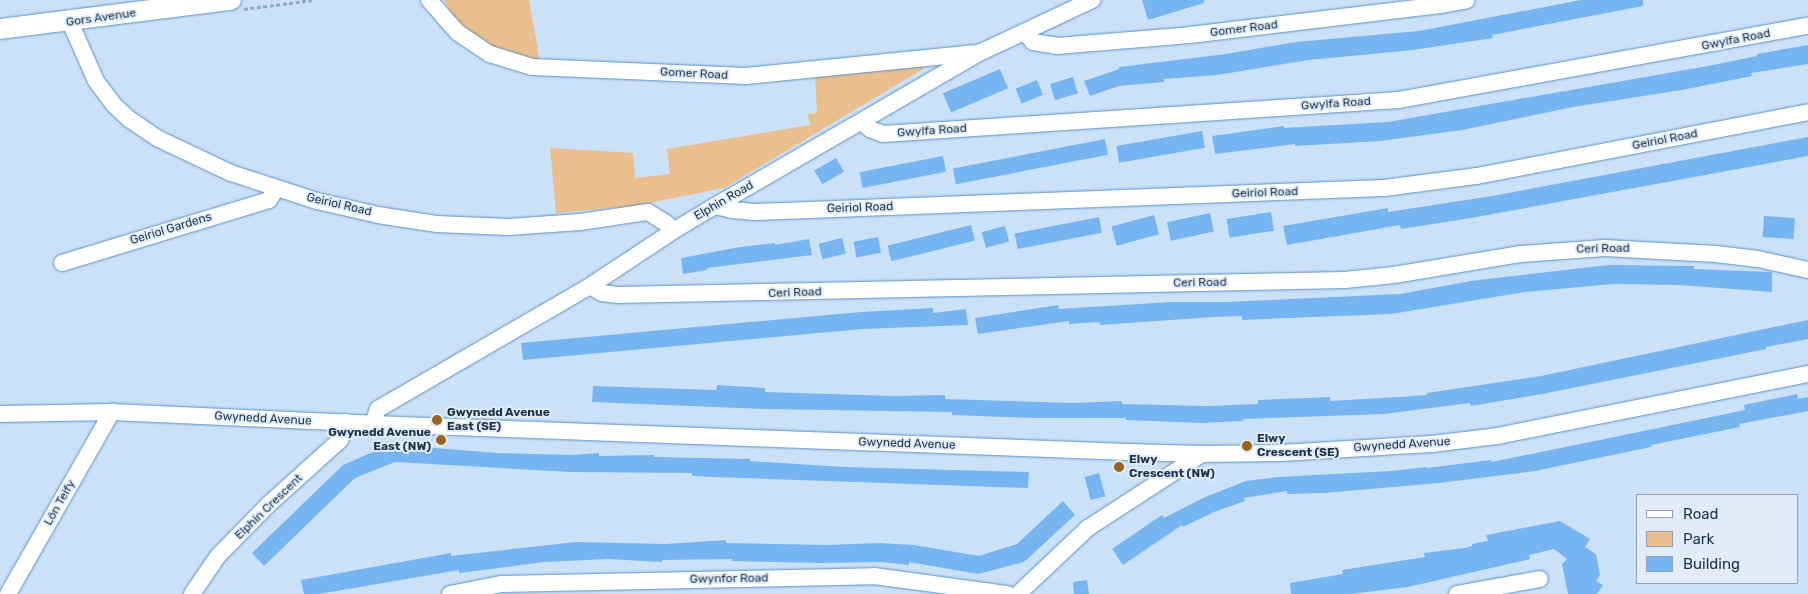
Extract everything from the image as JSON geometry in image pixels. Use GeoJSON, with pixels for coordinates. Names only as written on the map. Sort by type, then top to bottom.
{"type":"FeatureCollection","features":[{"type":"Feature","properties":{"kind":"street","name":"Gors Avenue"},"geometry":{"type":"LineString","coordinates":[[0,29],[70,22],[231,0]]}},
{"type":"Feature","properties":{"kind":"street","name":"Gomer Road"},"geometry":{"type":"LineString","coordinates":[[429,0],[457,32],[490,54],[532,67],[746,76],[981,52]]}},
{"type":"Feature","properties":{"kind":"street","name":"Elphin Road"},"geometry":{"type":"LineString","coordinates":[[373,424],[378,409],[590,286],[673,231],[715,206],[981,52],[1092,0]]}},
{"type":"Feature","properties":{"kind":"street","name":"Gomer Road"},"geometry":{"type":"LineString","coordinates":[[1025,33],[1033,42],[1057,46],[1190,35],[1467,0]]}},
{"type":"Feature","properties":{"kind":"street","name":"Geiriol Road"},"geometry":{"type":"LineString","coordinates":[[70,22],[96,81],[114,105],[129,119],[159,139],[231,174],[317,201],[370,213],[437,224],[508,227],[580,222],[648,212],[668,224],[673,231]]}},
{"type":"Feature","properties":{"kind":"street","name":"Gwylfa Road"},"geometry":{"type":"LineString","coordinates":[[862,122],[870,129],[883,134],[1399,100],[1808,26]]}},
{"type":"Feature","properties":{"kind":"street","name":"Geiriol Road"},"geometry":{"type":"LineString","coordinates":[[715,206],[757,212],[1384,188],[1477,176],[1808,112]]}},
{"type":"Feature","properties":{"kind":"street","name":"Geiriol Gardens"},"geometry":{"type":"LineString","coordinates":[[62,263],[268,200],[276,189]]}},
{"type":"Feature","properties":{"kind":"street","name":"Ceri Road"},"geometry":{"type":"LineString","coordinates":[[590,286],[602,293],[618,296],[1345,280],[1394,275],[1521,254],[1605,248],[1716,254],[1758,259],[1808,270]]}},
{"type":"Feature","properties":{"kind":"street","name":"Gwynedd Avenue"},"geometry":{"type":"LineString","coordinates":[[0,414],[112,412],[373,424],[1202,454],[1360,449],[1432,444],[1497,436],[1808,374]]}},
{"type":"Feature","properties":{"kind":"street","name":"Lôn Teify"},"geometry":{"type":"LineString","coordinates":[[7,588],[112,412]]}},
{"type":"Feature","properties":{"kind":"street","name":"Elphin Crescent"},"geometry":{"type":"LineString","coordinates":[[192,594],[218,556],[270,504],[340,440],[346,422]]}},
{"type":"Feature","properties":{"kind":"street"},"geometry":{"type":"LineString","coordinates":[[1018,594],[1088,528],[1202,454]]}},
{"type":"Feature","properties":{"kind":"street","name":"Gwynfor Road"},"geometry":{"type":"LineString","coordinates":[[450,594],[502,584],[874,576],[1008,594]]}},
{"type":"Feature","properties":{"kind":"street"},"geometry":{"type":"LineString","coordinates":[[1464,593],[1540,579]]}},
{"type":"Feature","properties":{"kind":"green space"},"geometry":{"type":"Polygon","coordinates":[[[444,0],[529,0],[540,62],[507,53],[477,39],[452,16],[444,0]]]}},
{"type":"Feature","properties":{"kind":"green space"},"geometry":{"type":"Polygon","coordinates":[[[928,66],[724,188],[634,206],[556,213],[550,148],[633,153],[635,178],[670,174],[667,149],[810,125],[808,114],[817,113],[815,77],[928,66]]]}},
{"type":"Feature","properties":{"kind":"building"},"geometry":{"type":"Polygon","coordinates":[[[1142,0],[1204,0],[1204,3],[1148,20],[1142,0]]]}},
{"type":"Feature","properties":{"kind":"building"},"geometry":{"type":"Polygon","coordinates":[[[1581,0],[1643,0],[1643,6],[1492,35],[1493,38],[1413,50],[1309,60],[1217,75],[1164,79],[1164,82],[1119,86],[1090,96],[1084,81],[1119,69],[1119,67],[1226,54],[1296,42],[1419,31],[1581,0]]]}},
{"type":"Feature","properties":{"kind":"building"},"geometry":{"type":"Polygon","coordinates":[[[1808,45],[1808,64],[1751,73],[1752,76],[1682,90],[1573,107],[1462,130],[1380,141],[1295,146],[1295,144],[1215,154],[1212,136],[1284,126],[1284,128],[1388,122],[1708,66],[1757,56],[1757,54],[1808,45]]]}},
{"type":"Feature","properties":{"kind":"building"},"geometry":{"type":"Polygon","coordinates":[[[1000,69],[1008,88],[951,113],[943,93],[1000,69]]]}},
{"type":"Feature","properties":{"kind":"building"},"geometry":{"type":"Polygon","coordinates":[[[1073,77],[1078,93],[1055,100],[1050,84],[1073,77]]]}},
{"type":"Feature","properties":{"kind":"building"},"geometry":{"type":"Polygon","coordinates":[[[1037,80],[1043,95],[1022,103],[1016,89],[1037,80]]]}},
{"type":"Feature","properties":{"kind":"building"},"geometry":{"type":"Polygon","coordinates":[[[1202,131],[1205,148],[1119,163],[1116,146],[1202,131]]]}},
{"type":"Feature","properties":{"kind":"building"},"geometry":{"type":"Polygon","coordinates":[[[1808,137],[1808,156],[1471,218],[1401,229],[1400,225],[1287,245],[1283,226],[1388,208],[1388,212],[1492,196],[1808,137]]]}},
{"type":"Feature","properties":{"kind":"building"},"geometry":{"type":"Polygon","coordinates":[[[1105,139],[1108,155],[956,184],[953,169],[1105,139]]]}},
{"type":"Feature","properties":{"kind":"building"},"geometry":{"type":"Polygon","coordinates":[[[943,156],[946,172],[863,188],[860,172],[943,156]]]}},
{"type":"Feature","properties":{"kind":"building"},"geometry":{"type":"Polygon","coordinates":[[[836,158],[844,172],[822,184],[814,170],[836,158]]]}},
{"type":"Feature","properties":{"kind":"building"},"geometry":{"type":"Polygon","coordinates":[[[1271,212],[1274,231],[1230,238],[1227,219],[1271,212]]]}},
{"type":"Feature","properties":{"kind":"building"},"geometry":{"type":"Polygon","coordinates":[[[1210,213],[1214,232],[1171,241],[1167,222],[1210,213]]]}},
{"type":"Feature","properties":{"kind":"building"},"geometry":{"type":"Polygon","coordinates":[[[1154,215],[1159,234],[1117,246],[1111,226],[1154,215]]]}},
{"type":"Feature","properties":{"kind":"building"},"geometry":{"type":"Polygon","coordinates":[[[1764,216],[1795,218],[1793,239],[1763,237],[1764,216]]]}},
{"type":"Feature","properties":{"kind":"building"},"geometry":{"type":"Polygon","coordinates":[[[1099,217],[1102,233],[1018,249],[1015,233],[1099,217]]]}},
{"type":"Feature","properties":{"kind":"building"},"geometry":{"type":"Polygon","coordinates":[[[971,225],[975,241],[891,261],[888,246],[971,225]]]}},
{"type":"Feature","properties":{"kind":"building"},"geometry":{"type":"Polygon","coordinates":[[[1005,226],[1009,241],[986,248],[982,232],[1005,226]]]}},
{"type":"Feature","properties":{"kind":"building"},"geometry":{"type":"Polygon","coordinates":[[[878,237],[881,253],[857,257],[853,242],[878,237]]]}},
{"type":"Feature","properties":{"kind":"building"},"geometry":{"type":"Polygon","coordinates":[[[842,238],[846,254],[823,259],[819,244],[842,238]]]}},
{"type":"Feature","properties":{"kind":"building"},"geometry":{"type":"Polygon","coordinates":[[[809,239],[812,255],[707,268],[707,270],[683,274],[681,258],[740,247],[775,243],[775,245],[809,239]]]}},
{"type":"Feature","properties":{"kind":"building"},"geometry":{"type":"Polygon","coordinates":[[[1608,265],[1694,266],[1694,269],[1772,272],[1772,292],[1679,285],[1614,284],[1525,292],[1391,314],[1242,320],[1242,316],[1214,317],[1100,325],[1100,322],[1069,324],[1069,321],[978,334],[975,318],[1058,305],[1059,309],[1171,302],[1226,302],[1400,294],[1471,281],[1608,265]]]}},
{"type":"Feature","properties":{"kind":"building"},"geometry":{"type":"Polygon","coordinates":[[[933,308],[933,313],[966,309],[968,325],[862,329],[523,360],[521,343],[861,312],[933,308]]]}},
{"type":"Feature","properties":{"kind":"building"},"geometry":{"type":"Polygon","coordinates":[[[1808,320],[1808,339],[1766,347],[1766,349],[1542,394],[1471,406],[1470,403],[1384,414],[1243,419],[1243,421],[1201,423],[1126,420],[1126,418],[1034,418],[952,415],[952,412],[764,409],[592,402],[593,386],[716,390],[717,385],[765,388],[765,392],[895,396],[945,395],[945,399],[1073,403],[1122,401],[1122,404],[1207,406],[1258,404],[1258,400],[1330,397],[1330,401],[1400,397],[1427,395],[1427,393],[1541,376],[1808,320]]]}},
{"type":"Feature","properties":{"kind":"building"},"geometry":{"type":"Polygon","coordinates":[[[1797,394],[1798,399],[1808,397],[1808,411],[1739,424],[1740,427],[1535,471],[1439,483],[1324,493],[1287,494],[1287,491],[1244,498],[1245,501],[1214,512],[1183,527],[1182,525],[1123,565],[1112,549],[1162,515],[1164,518],[1203,498],[1246,481],[1278,477],[1427,468],[1491,460],[1492,462],[1745,410],[1744,405],[1797,394]]]}},
{"type":"Feature","properties":{"kind":"building"},"geometry":{"type":"Polygon","coordinates":[[[396,442],[397,445],[497,453],[571,455],[599,453],[599,456],[654,455],[654,457],[750,459],[750,461],[844,467],[1029,472],[1028,488],[714,477],[692,476],[692,473],[571,472],[395,462],[355,478],[264,566],[252,553],[343,465],[396,442]]]}},
{"type":"Feature","properties":{"kind":"building"},"geometry":{"type":"Polygon","coordinates":[[[1099,473],[1105,496],[1091,500],[1085,477],[1099,473]]]}},
{"type":"Feature","properties":{"kind":"building"},"geometry":{"type":"Polygon","coordinates":[[[1063,501],[1075,515],[1024,562],[978,574],[909,562],[909,565],[882,562],[821,563],[732,561],[732,559],[662,560],[662,562],[608,559],[544,562],[459,573],[459,570],[319,594],[304,594],[301,580],[451,553],[451,556],[576,542],[666,544],[726,540],[726,543],[828,545],[879,543],[914,545],[979,556],[1017,544],[1063,501]]]}},
{"type":"Feature","properties":{"kind":"building"},"geometry":{"type":"Polygon","coordinates":[[[1560,521],[1590,539],[1585,547],[1596,554],[1600,575],[1596,581],[1603,585],[1597,594],[1568,594],[1562,564],[1567,559],[1554,549],[1529,555],[1530,559],[1408,587],[1351,594],[1291,594],[1290,583],[1343,574],[1342,570],[1425,557],[1424,553],[1465,548],[1472,546],[1472,544],[1488,541],[1486,535],[1560,521]]]}},
{"type":"Feature","properties":{"kind":"building"},"geometry":{"type":"Polygon","coordinates":[[[1087,580],[1089,594],[1074,594],[1073,582],[1087,580]]]}},
{"type":"Feature","properties":{"kind":"place","name":"Gwynedd Avenue East (SE)"},"geometry":{"type":"Point","coordinates":[437,420]}},
{"type":"Feature","properties":{"kind":"place","name":"Gwynedd Avenue East (NW)"},"geometry":{"type":"Point","coordinates":[441,440]}},
{"type":"Feature","properties":{"kind":"place","name":"Elwy Crescent (SE)"},"geometry":{"type":"Point","coordinates":[1247,446]}},
{"type":"Feature","properties":{"kind":"place","name":"Elwy Crescent (NW)"},"geometry":{"type":"Point","coordinates":[1119,467]}}]}
